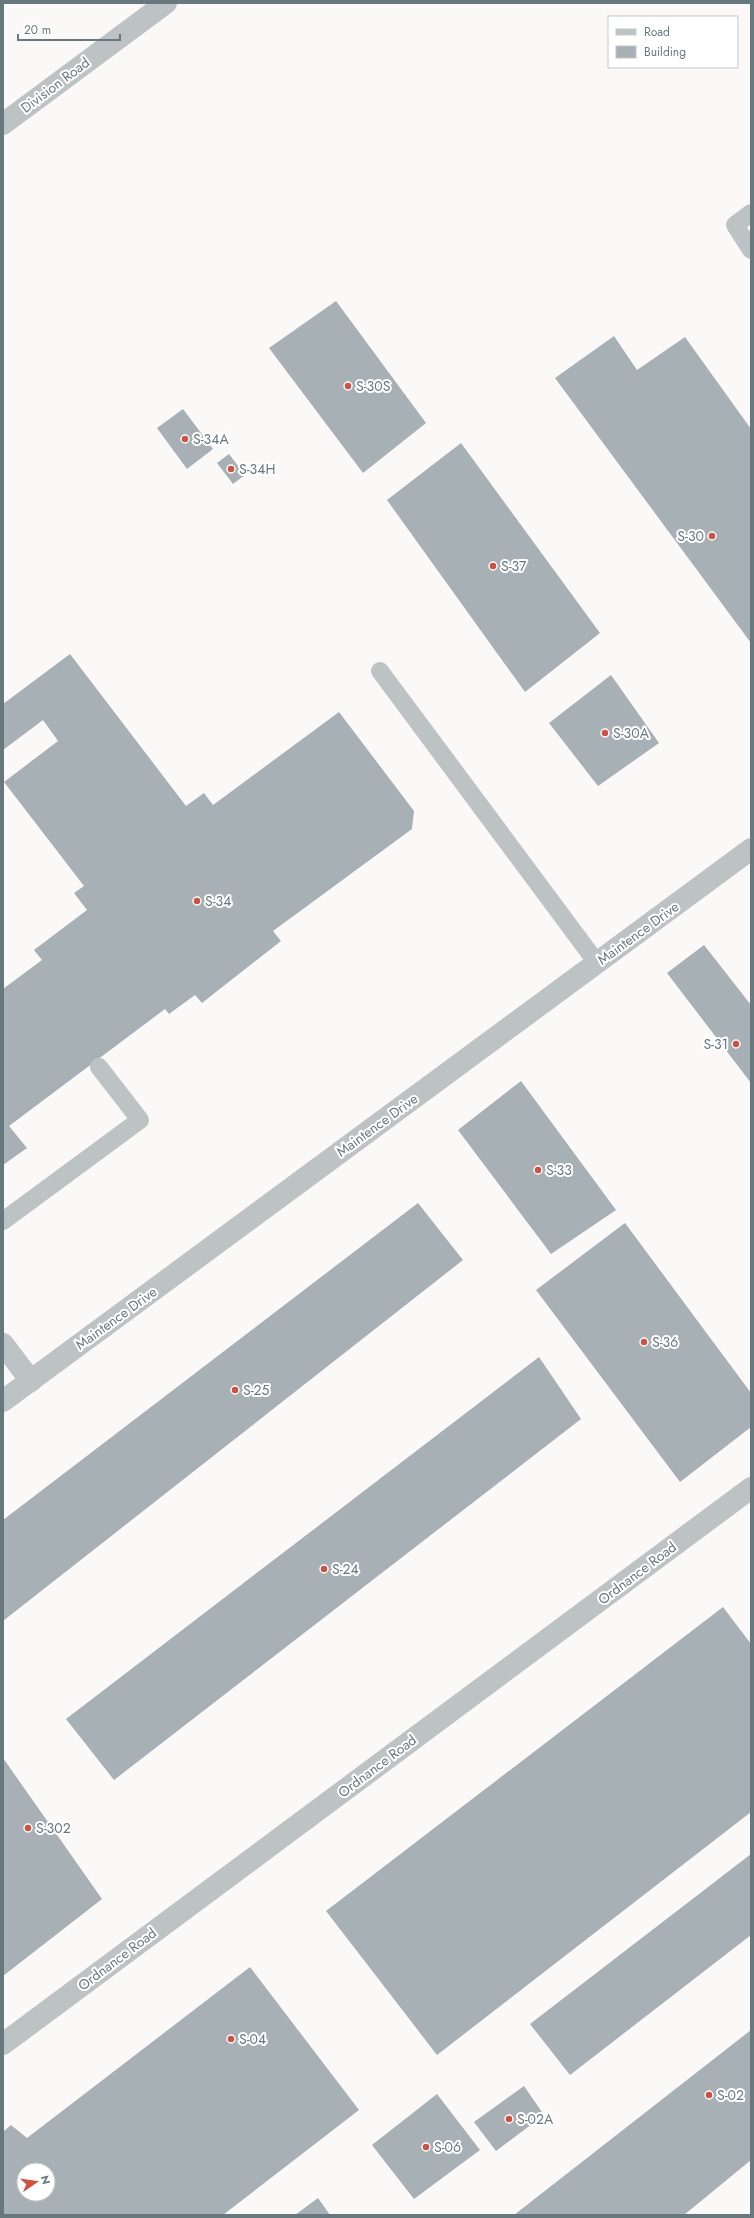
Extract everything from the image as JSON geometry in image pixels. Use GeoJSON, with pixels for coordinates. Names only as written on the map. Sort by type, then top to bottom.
{"type":"FeatureCollection","features":[{"type":"Feature","properties":{"kind":"street","name":"Division Road"},"geometry":{"type":"LineString","coordinates":[[3,124],[166,3]]}},
{"type":"Feature","properties":{"kind":"street","name":"Maintence Drive"},"geometry":{"type":"LineString","coordinates":[[3,1401],[751,849]]}},
{"type":"Feature","properties":{"kind":"street"},"geometry":{"type":"LineString","coordinates":[[3,1344],[31,1381]]}},
{"type":"Feature","properties":{"kind":"street","name":"Ordnance Road"},"geometry":{"type":"LineString","coordinates":[[3,2044],[751,1488]]}},
{"type":"Feature","properties":{"kind":"lane"},"geometry":{"type":"LineString","coordinates":[[751,213],[735,225],[751,250]]}},
{"type":"Feature","properties":{"kind":"lane"},"geometry":{"type":"LineString","coordinates":[[380,671],[597,963]]}},
{"type":"Feature","properties":{"kind":"lane"},"geometry":{"type":"LineString","coordinates":[[3,1221],[140,1120],[99,1067]]}},
{"type":"Feature","properties":{"kind":"building","name":"S-30S"},"geometry":{"type":"Polygon","coordinates":[[[336,301],[426,423],[363,473],[269,348],[336,301]]]}},
{"type":"Feature","properties":{"kind":"building","name":"S-30"},"geometry":{"type":"Polygon","coordinates":[[[614,336],[637,370],[685,337],[751,429],[751,643],[555,378],[614,336]]]}},
{"type":"Feature","properties":{"kind":"building","name":"S-34A"},"geometry":{"type":"Polygon","coordinates":[[[183,409],[213,449],[187,469],[157,428],[183,409]]]}},
{"type":"Feature","properties":{"kind":"building","name":"S-37"},"geometry":{"type":"Polygon","coordinates":[[[461,443],[600,633],[525,692],[387,500],[461,443]]]}},
{"type":"Feature","properties":{"kind":"building","name":"S-34H"},"geometry":{"type":"Polygon","coordinates":[[[229,454],[245,475],[233,484],[217,463],[229,454]]]}},
{"type":"Feature","properties":{"kind":"building","name":"S-34"},"geometry":{"type":"Polygon","coordinates":[[[70,654],[186,806],[204,793],[213,805],[339,712],[414,811],[412,829],[273,931],[281,941],[202,1003],[195,995],[169,1014],[165,1009],[9,1126],[27,1148],[3,1165],[3,989],[42,960],[34,950],[87,910],[74,893],[84,886],[4,782],[58,741],[43,720],[3,750],[3,704],[70,654]]]}},
{"type":"Feature","properties":{"kind":"building","name":"S-30A"},"geometry":{"type":"Polygon","coordinates":[[[611,675],[659,743],[598,786],[549,723],[611,675]]]}},
{"type":"Feature","properties":{"kind":"building","name":"S-31"},"geometry":{"type":"Polygon","coordinates":[[[704,945],[751,1005],[751,1083],[667,973],[704,945]]]}},
{"type":"Feature","properties":{"kind":"building","name":"S-33"},"geometry":{"type":"Polygon","coordinates":[[[521,1081],[616,1210],[551,1254],[458,1130],[521,1081]]]}},
{"type":"Feature","properties":{"kind":"building","name":"S-25"},"geometry":{"type":"Polygon","coordinates":[[[418,1203],[463,1260],[3,1621],[3,1520],[418,1203]]]}},
{"type":"Feature","properties":{"kind":"building","name":"S-36"},"geometry":{"type":"Polygon","coordinates":[[[625,1223],[751,1393],[751,1427],[680,1482],[536,1290],[625,1223]]]}},
{"type":"Feature","properties":{"kind":"building","name":"S-24"},"geometry":{"type":"Polygon","coordinates":[[[539,1357],[581,1419],[114,1780],[66,1719],[539,1357]]]}},
{"type":"Feature","properties":{"kind":"building"},"geometry":{"type":"Polygon","coordinates":[[[723,1607],[751,1644],[751,1812],[437,2055],[326,1911],[723,1607]]]}},
{"type":"Feature","properties":{"kind":"building","name":"S-302"},"geometry":{"type":"Polygon","coordinates":[[[3,1758],[102,1899],[3,1976],[3,1758]]]}},
{"type":"Feature","properties":{"kind":"building"},"geometry":{"type":"Polygon","coordinates":[[[751,1854],[751,1935],[570,2075],[530,2024],[751,1854]]]}},
{"type":"Feature","properties":{"kind":"building","name":"S-04"},"geometry":{"type":"Polygon","coordinates":[[[250,1967],[359,2110],[223,2215],[3,2215],[3,2132],[11,2125],[27,2138],[250,1967]]]}},
{"type":"Feature","properties":{"kind":"building","name":"S-02"},"geometry":{"type":"Polygon","coordinates":[[[751,2030],[751,2160],[684,2215],[514,2215],[751,2030]]]}},
{"type":"Feature","properties":{"kind":"building","name":"S-02A"},"geometry":{"type":"Polygon","coordinates":[[[524,2086],[544,2115],[496,2151],[474,2122],[524,2086]]]}},
{"type":"Feature","properties":{"kind":"building","name":"S-06"},"geometry":{"type":"Polygon","coordinates":[[[437,2094],[480,2150],[414,2199],[372,2145],[437,2094]]]}},
{"type":"Feature","properties":{"kind":"building"},"geometry":{"type":"Polygon","coordinates":[[[318,2198],[330,2215],[295,2215],[318,2198]]]}},
{"type":"Feature","properties":{"kind":"place","name":"S-30S"},"geometry":{"type":"Point","coordinates":[348,386]}},
{"type":"Feature","properties":{"kind":"place","name":"S-34A"},"geometry":{"type":"Point","coordinates":[185,439]}},
{"type":"Feature","properties":{"kind":"place","name":"S-34H"},"geometry":{"type":"Point","coordinates":[231,469]}},
{"type":"Feature","properties":{"kind":"place","name":"S-30"},"geometry":{"type":"Point","coordinates":[712,536]}},
{"type":"Feature","properties":{"kind":"place","name":"S-37"},"geometry":{"type":"Point","coordinates":[493,566]}},
{"type":"Feature","properties":{"kind":"place","name":"S-30A"},"geometry":{"type":"Point","coordinates":[605,733]}},
{"type":"Feature","properties":{"kind":"place","name":"S-34"},"geometry":{"type":"Point","coordinates":[197,901]}},
{"type":"Feature","properties":{"kind":"place","name":"S-31"},"geometry":{"type":"Point","coordinates":[736,1044]}},
{"type":"Feature","properties":{"kind":"place","name":"S-33"},"geometry":{"type":"Point","coordinates":[538,1170]}},
{"type":"Feature","properties":{"kind":"place","name":"S-36"},"geometry":{"type":"Point","coordinates":[644,1342]}},
{"type":"Feature","properties":{"kind":"place","name":"S-25"},"geometry":{"type":"Point","coordinates":[235,1390]}},
{"type":"Feature","properties":{"kind":"place","name":"S-24"},"geometry":{"type":"Point","coordinates":[324,1569]}},
{"type":"Feature","properties":{"kind":"place","name":"S-302"},"geometry":{"type":"Point","coordinates":[28,1828]}},
{"type":"Feature","properties":{"kind":"place","name":"S-04"},"geometry":{"type":"Point","coordinates":[231,2039]}},
{"type":"Feature","properties":{"kind":"place","name":"S-02"},"geometry":{"type":"Point","coordinates":[709,2095]}},
{"type":"Feature","properties":{"kind":"place","name":"S-02A"},"geometry":{"type":"Point","coordinates":[509,2119]}},
{"type":"Feature","properties":{"kind":"place","name":"S-06"},"geometry":{"type":"Point","coordinates":[426,2147]}}]}
